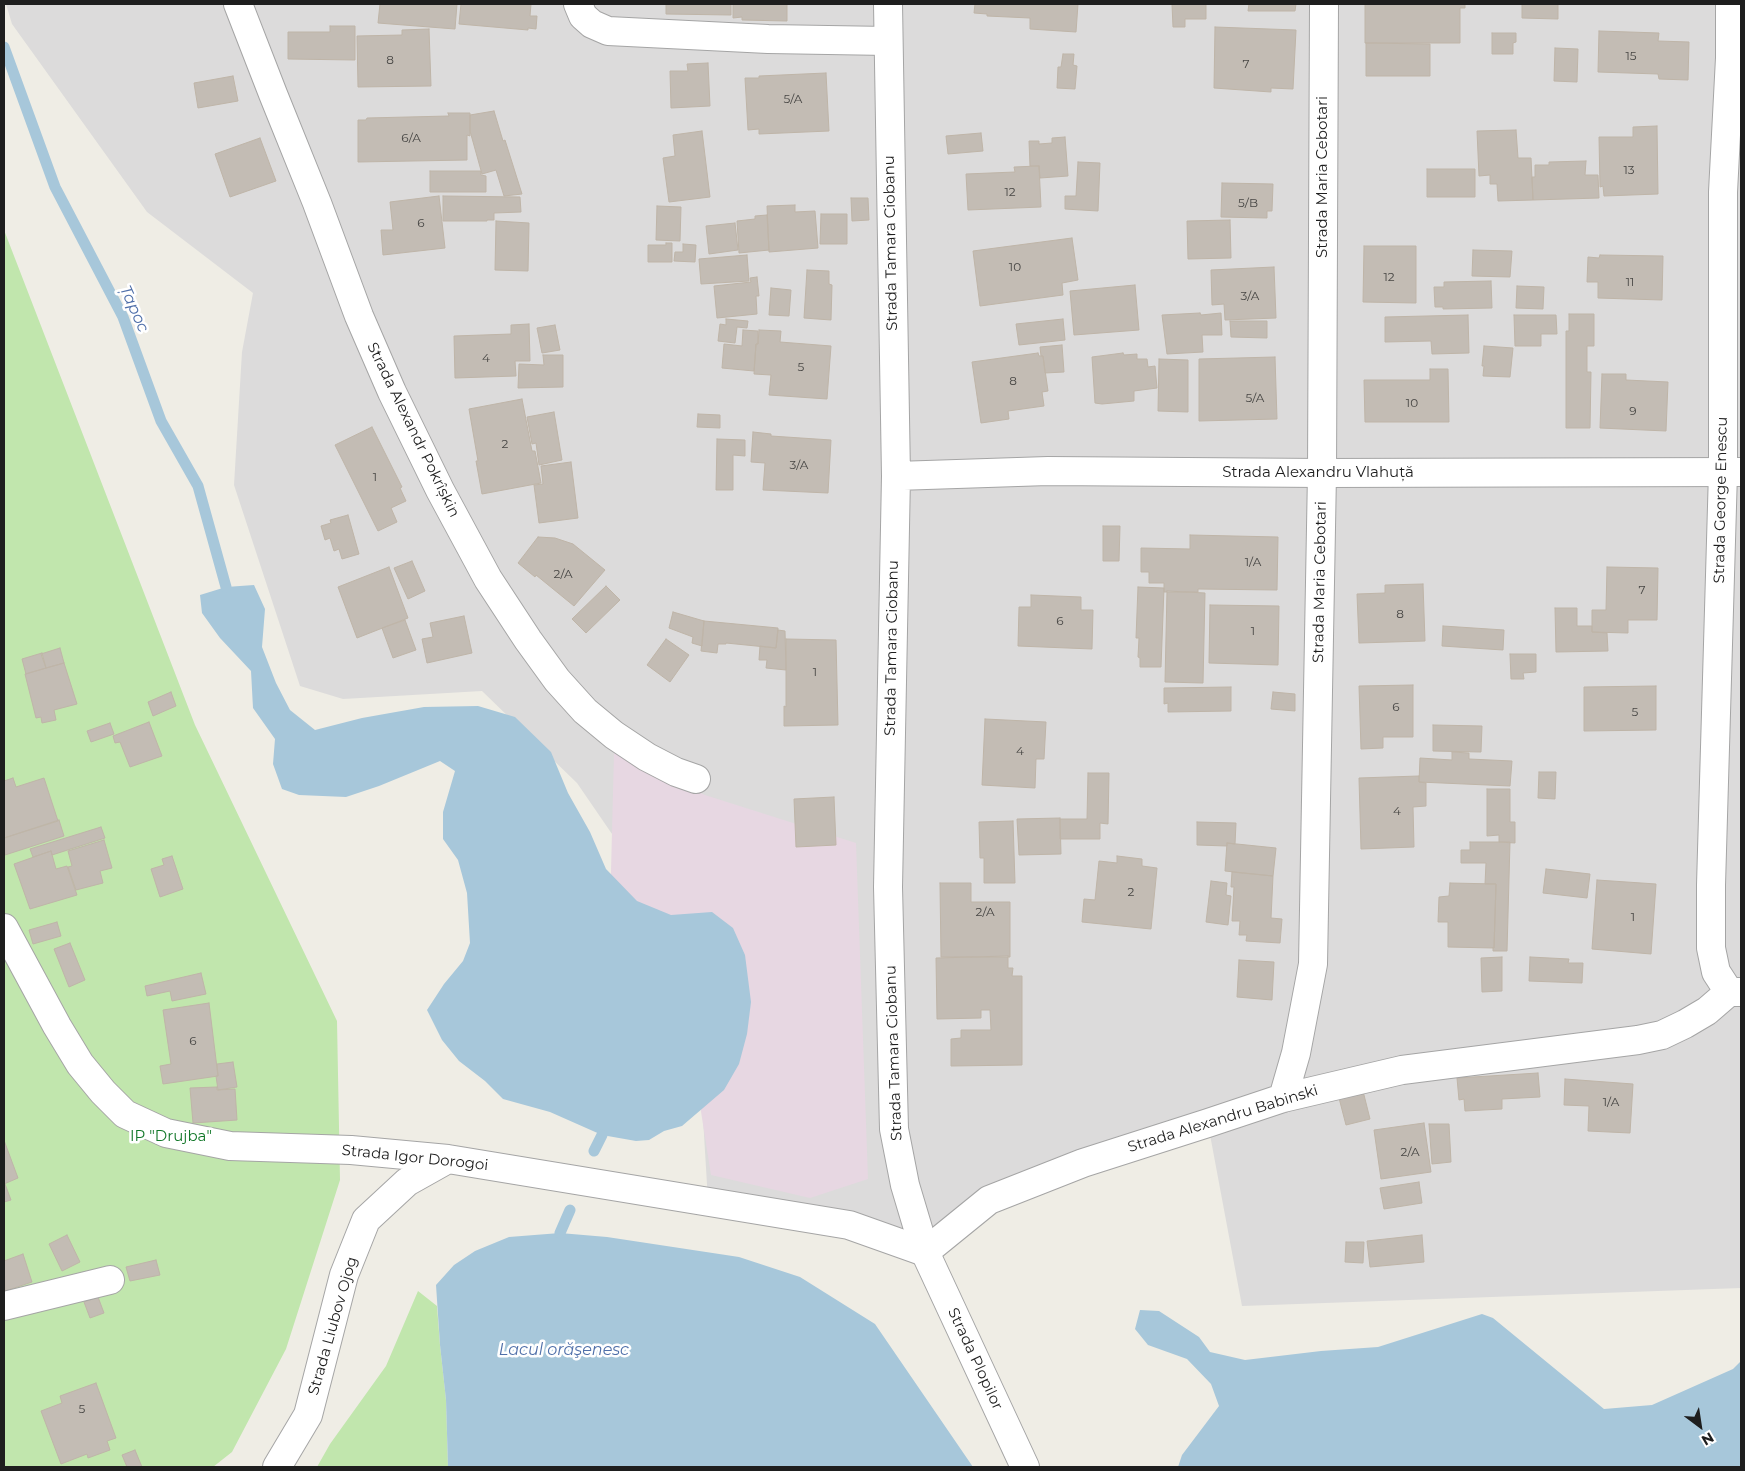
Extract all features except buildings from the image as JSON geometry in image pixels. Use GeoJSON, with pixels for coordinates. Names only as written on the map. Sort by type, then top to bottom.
{"type":"FeatureCollection","features":[{"type":"Feature","properties":{"kind":"street","name":"Strada Alexandr Pokrîșkin"},"geometry":{"type":"LineString","coordinates":[[238,4],[318,203],[359,316],[392,392],[440,490],[488,579],[557,680],[585,711],[614,735],[647,758],[696,779]]}},
{"type":"Feature","properties":{"kind":"street"},"geometry":{"type":"LineString","coordinates":[[578,4],[583,16],[592,24],[608,31],[778,40],[888,41]]}},
{"type":"Feature","properties":{"kind":"street","name":"Strada Tamara Ciobanu"},"geometry":{"type":"LineString","coordinates":[[888,4],[896,476],[888,887],[894,1129],[905,1185],[925,1252]]}},
{"type":"Feature","properties":{"kind":"street","name":"Strada Maria Cebotari"},"geometry":{"type":"LineString","coordinates":[[1283,1098],[1296,1053],[1313,964],[1322,473],[1324,4]]}},
{"type":"Feature","properties":{"kind":"street","name":"Strada George Enescu"},"geometry":{"type":"LineString","coordinates":[[1730,4],[1736,58],[1724,192],[1732,472],[1714,758],[1711,948],[1716,972],[1735,992]]}},
{"type":"Feature","properties":{"kind":"street","name":"Strada Аlexandru Vlahuță"},"geometry":{"type":"LineString","coordinates":[[896,476],[1048,471],[1322,473],[1732,472]]}},
{"type":"Feature","properties":{"kind":"street","name":"Strada Igor Dorogoi"},"geometry":{"type":"LineString","coordinates":[[6,937],[80,1064],[103,1092],[125,1114],[166,1133],[230,1146],[351,1150],[448,1159],[849,1225],[925,1252]]}},
{"type":"Feature","properties":{"kind":"street","name":"Strada Alexandru Babinski"},"geometry":{"type":"LineString","coordinates":[[925,1252],[989,1200],[1083,1163],[1208,1124],[1283,1098],[1402,1070],[1638,1040],[1662,1035],[1685,1024],[1735,992]]}},
{"type":"Feature","properties":{"kind":"street","name":"Strada Liubov Ojog"},"geometry":{"type":"LineString","coordinates":[[277,1467],[308,1415],[344,1275],[366,1220],[407,1182],[448,1159]]}},
{"type":"Feature","properties":{"kind":"street","name":"Strada Plopilor"},"geometry":{"type":"LineString","coordinates":[[925,1252],[1025,1467]]}},
{"type":"Feature","properties":{"kind":"street"},"geometry":{"type":"LineString","coordinates":[[4,1306],[110,1280]]}},
{"type":"Feature","properties":{"kind":"shaded area"},"geometry":{"type":"Polygon","coordinates":[[[6,4],[1741,4],[1741,1288],[1242,1306],[1208,1124],[1083,1163],[925,1252],[708,1201],[693,952],[577,783],[482,691],[343,699],[300,686],[234,485],[242,352],[253,293],[147,212],[12,24],[6,4]]]}},
{"type":"Feature","properties":{"kind":"shaded area"},"geometry":{"type":"Polygon","coordinates":[[[614,753],[705,795],[856,843],[868,1179],[810,1198],[711,1175],[696,1080],[609,950],[614,753]]]}},
{"type":"Feature","properties":{"kind":"green space","name":"IP \"Drujba\""},"geometry":{"type":"Polygon","coordinates":[[[4,230],[195,725],[337,1021],[340,1180],[286,1349],[232,1452],[213,1467],[4,1467],[4,230]]]}},
{"type":"Feature","properties":{"kind":"green space"},"geometry":{"type":"Polygon","coordinates":[[[418,1291],[437,1306],[446,1400],[448,1467],[317,1467],[330,1444],[386,1366],[418,1291]]]}},
{"type":"Feature","properties":{"kind":"water"},"geometry":{"type":"Polygon","coordinates":[[[254,585],[265,609],[262,647],[276,683],[290,710],[315,730],[362,718],[424,707],[478,706],[515,717],[551,752],[568,793],[590,832],[606,869],[637,901],[671,915],[712,912],[733,928],[745,955],[751,1002],[747,1034],[739,1064],[724,1090],[682,1126],[664,1131],[649,1140],[636,1141],[602,1135],[550,1112],[503,1099],[485,1081],[459,1061],[442,1040],[427,1010],[444,984],[463,961],[470,943],[467,893],[458,860],[443,839],[443,812],[455,771],[440,761],[379,786],[346,797],[299,795],[282,789],[273,764],[275,739],[253,708],[251,671],[220,638],[202,613],[200,595],[226,587],[254,585]]]}},
{"type":"Feature","properties":{"kind":"water","name":"Lacul orăşenesc"},"geometry":{"type":"Polygon","coordinates":[[[560,1233],[607,1237],[739,1257],[800,1277],[875,1324],[973,1467],[448,1467],[446,1400],[436,1285],[454,1265],[475,1251],[509,1237],[560,1233]]]}},
{"type":"Feature","properties":{"kind":"water"},"geometry":{"type":"Polygon","coordinates":[[[1140,1310],[1159,1311],[1199,1337],[1210,1352],[1245,1360],[1321,1351],[1378,1347],[1482,1314],[1493,1318],[1604,1409],[1652,1405],[1733,1369],[1741,1361],[1741,1467],[1178,1467],[1182,1455],[1219,1406],[1211,1384],[1187,1359],[1148,1345],[1135,1329],[1140,1310]]]}},
{"type":"Feature","properties":{"kind":"waterway","name":"Țapoc"},"geometry":{"type":"LineString","coordinates":[[4,47],[55,187],[123,317],[161,421],[198,486],[226,587]]}},
{"type":"Feature","properties":{"kind":"waterway"},"geometry":{"type":"LineString","coordinates":[[594,1151],[602,1135]]}},
{"type":"Feature","properties":{"kind":"waterway"},"geometry":{"type":"LineString","coordinates":[[560,1233],[570,1210]]}}]}
